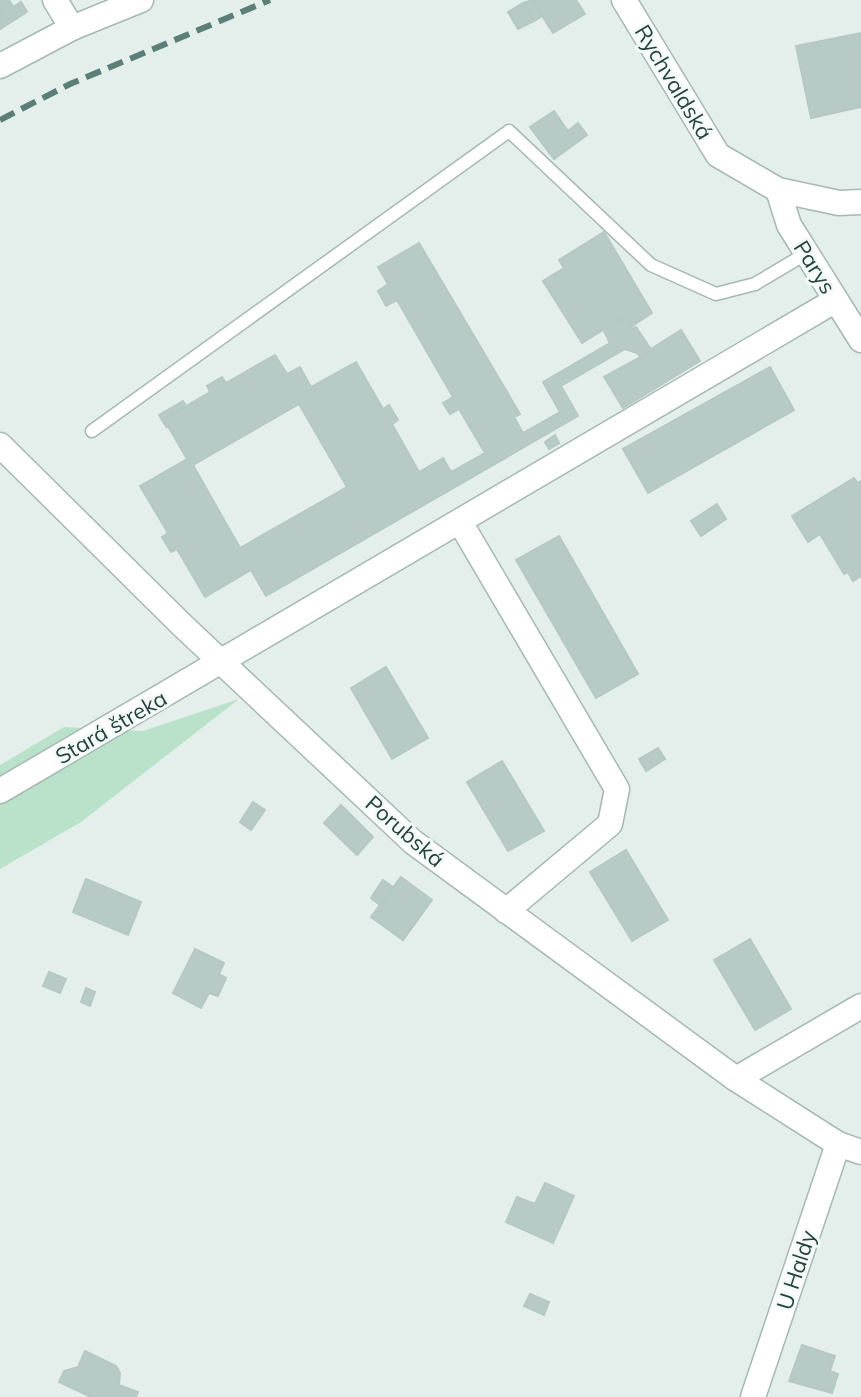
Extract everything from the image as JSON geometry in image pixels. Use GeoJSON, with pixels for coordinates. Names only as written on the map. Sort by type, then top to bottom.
{"type":"FeatureCollection","features":[{"type":"Feature","properties":{"kind":"street"},"geometry":{"type":"LineString","coordinates":[[55,0],[72,28]]}},
{"type":"Feature","properties":{"kind":"street"},"geometry":{"type":"LineString","coordinates":[[0,66],[72,28],[141,0]]}},
{"type":"Feature","properties":{"kind":"street","name":"Rychvaldská"},"geometry":{"type":"LineString","coordinates":[[624,0],[718,155],[778,190],[839,203],[861,202]]}},
{"type":"Feature","properties":{"kind":"street","name":"Parys"},"geometry":{"type":"LineString","coordinates":[[778,190],[789,225],[861,340]]}},
{"type":"Feature","properties":{"kind":"street","name":"Stará štreka"},"geometry":{"type":"LineString","coordinates":[[0,791],[836,300]]}},
{"type":"Feature","properties":{"kind":"street","name":"Porubská"},"geometry":{"type":"LineString","coordinates":[[0,445],[222,663],[413,842],[736,1079],[838,1144],[861,1152]]}},
{"type":"Feature","properties":{"kind":"street"},"geometry":{"type":"LineString","coordinates":[[460,522],[617,789],[610,824],[506,911]]}},
{"type":"Feature","properties":{"kind":"street"},"geometry":{"type":"LineString","coordinates":[[736,1079],[861,1006]]}},
{"type":"Feature","properties":{"kind":"street","name":"U Haldy"},"geometry":{"type":"LineString","coordinates":[[753,1397],[838,1144]]}},
{"type":"Feature","properties":{"kind":"lane"},"geometry":{"type":"LineString","coordinates":[[92,431],[509,131],[651,265],[716,294],[755,284],[807,253]]}},
{"type":"Feature","properties":{"kind":"green space"},"geometry":{"type":"Polygon","coordinates":[[[239,699],[81,822],[0,869],[0,765],[64,727],[143,731],[239,699]]]}},
{"type":"Feature","properties":{"kind":"building"},"geometry":{"type":"Polygon","coordinates":[[[0,0],[9,0],[13,7],[21,2],[27,12],[0,29],[0,0]]]}},
{"type":"Feature","properties":{"kind":"building"},"geometry":{"type":"Polygon","coordinates":[[[532,0],[576,0],[585,14],[553,33],[532,0]]]}},
{"type":"Feature","properties":{"kind":"building"},"geometry":{"type":"Polygon","coordinates":[[[532,0],[542,16],[534,21],[523,3],[532,0]]]}},
{"type":"Feature","properties":{"kind":"building"},"geometry":{"type":"Polygon","coordinates":[[[523,3],[534,21],[518,29],[508,12],[523,3]]]}},
{"type":"Feature","properties":{"kind":"building"},"geometry":{"type":"Polygon","coordinates":[[[861,33],[861,107],[811,118],[796,46],[861,33]]]}},
{"type":"Feature","properties":{"kind":"building"},"geometry":{"type":"Polygon","coordinates":[[[554,111],[568,131],[578,123],[587,135],[554,159],[530,127],[554,111]]]}},
{"type":"Feature","properties":{"kind":"building"},"geometry":{"type":"Polygon","coordinates":[[[604,232],[652,313],[632,326],[626,316],[582,343],[543,281],[564,268],[559,260],[604,232]]]}},
{"type":"Feature","properties":{"kind":"building"},"geometry":{"type":"Polygon","coordinates":[[[419,243],[520,414],[514,417],[523,433],[560,412],[543,382],[610,343],[604,331],[625,318],[632,329],[636,327],[652,351],[641,358],[625,349],[561,386],[578,416],[266,596],[251,570],[205,597],[177,549],[171,552],[162,537],[168,533],[140,486],[187,459],[164,419],[210,392],[207,386],[222,377],[226,383],[275,355],[287,374],[300,367],[311,387],[356,362],[383,409],[389,405],[398,420],[392,424],[419,472],[443,458],[451,472],[485,453],[459,409],[450,414],[443,403],[453,397],[397,300],[386,306],[378,291],[388,284],[378,267],[419,243]],[[299,404],[193,465],[240,548],[347,487],[299,404]]]}},
{"type":"Feature","properties":{"kind":"building"},"geometry":{"type":"Polygon","coordinates":[[[681,330],[700,361],[623,408],[604,377],[652,351],[681,330]]]}},
{"type":"Feature","properties":{"kind":"building"},"geometry":{"type":"Polygon","coordinates":[[[770,367],[794,410],[648,493],[623,449],[770,367]]]}},
{"type":"Feature","properties":{"kind":"building"},"geometry":{"type":"Polygon","coordinates":[[[183,401],[186,406],[164,419],[167,428],[159,415],[183,401]]]}},
{"type":"Feature","properties":{"kind":"building"},"geometry":{"type":"Polygon","coordinates":[[[555,435],[559,443],[549,449],[545,442],[555,435]]]}},
{"type":"Feature","properties":{"kind":"building"},"geometry":{"type":"Polygon","coordinates":[[[854,478],[858,483],[861,481],[861,576],[853,581],[848,572],[844,574],[820,534],[808,542],[792,516],[854,478]]]}},
{"type":"Feature","properties":{"kind":"building"},"geometry":{"type":"Polygon","coordinates":[[[717,504],[726,519],[701,536],[691,521],[717,504]]]}},
{"type":"Feature","properties":{"kind":"building"},"geometry":{"type":"Polygon","coordinates":[[[559,536],[638,674],[596,698],[516,560],[559,536]]]}},
{"type":"Feature","properties":{"kind":"building"},"geometry":{"type":"Polygon","coordinates":[[[386,667],[428,738],[392,759],[351,688],[386,667]]]}},
{"type":"Feature","properties":{"kind":"building"},"geometry":{"type":"Polygon","coordinates":[[[658,748],[665,759],[646,771],[639,759],[658,748]]]}},
{"type":"Feature","properties":{"kind":"building"},"geometry":{"type":"Polygon","coordinates":[[[502,761],[544,831],[508,851],[467,782],[502,761]]]}},
{"type":"Feature","properties":{"kind":"building"},"geometry":{"type":"Polygon","coordinates":[[[253,802],[265,810],[251,830],[240,822],[253,802]]]}},
{"type":"Feature","properties":{"kind":"building"},"geometry":{"type":"Polygon","coordinates":[[[341,805],[373,837],[357,855],[324,823],[341,805]]]}},
{"type":"Feature","properties":{"kind":"building"},"geometry":{"type":"Polygon","coordinates":[[[626,850],[668,920],[632,941],[590,872],[626,850]]]}},
{"type":"Feature","properties":{"kind":"building"},"geometry":{"type":"Polygon","coordinates":[[[401,877],[432,900],[403,940],[371,917],[401,877]]]}},
{"type":"Feature","properties":{"kind":"building"},"geometry":{"type":"Polygon","coordinates":[[[86,879],[141,902],[128,935],[73,912],[86,879]]]}},
{"type":"Feature","properties":{"kind":"building"},"geometry":{"type":"Polygon","coordinates":[[[383,880],[393,887],[380,905],[371,898],[383,880]]]}},
{"type":"Feature","properties":{"kind":"building"},"geometry":{"type":"Polygon","coordinates":[[[750,939],[791,1009],[755,1030],[714,960],[750,939]]]}},
{"type":"Feature","properties":{"kind":"building"},"geometry":{"type":"Polygon","coordinates":[[[195,949],[224,963],[219,974],[226,978],[218,996],[209,993],[201,1008],[173,993],[195,949]]]}},
{"type":"Feature","properties":{"kind":"building"},"geometry":{"type":"Polygon","coordinates":[[[49,972],[66,979],[60,993],[43,986],[49,972]]]}},
{"type":"Feature","properties":{"kind":"building"},"geometry":{"type":"Polygon","coordinates":[[[86,988],[95,992],[90,1006],[81,1002],[86,988]]]}},
{"type":"Feature","properties":{"kind":"building"},"geometry":{"type":"Polygon","coordinates":[[[545,1183],[574,1196],[553,1243],[506,1222],[517,1197],[535,1204],[545,1183]]]}},
{"type":"Feature","properties":{"kind":"building"},"geometry":{"type":"Polygon","coordinates":[[[530,1294],[549,1302],[544,1315],[524,1306],[530,1294]]]}},
{"type":"Feature","properties":{"kind":"building"},"geometry":{"type":"Polygon","coordinates":[[[802,1345],[835,1356],[830,1371],[838,1374],[832,1393],[789,1381],[802,1345]]]}},
{"type":"Feature","properties":{"kind":"building"},"geometry":{"type":"Polygon","coordinates":[[[85,1351],[116,1366],[120,1373],[119,1385],[138,1392],[136,1397],[91,1397],[59,1382],[64,1371],[78,1367],[85,1351]]]}},
{"type":"Feature","properties":{"kind":"railway"},"geometry":{"type":"LineString","coordinates":[[0,120],[70,84],[270,0]]}}]}
